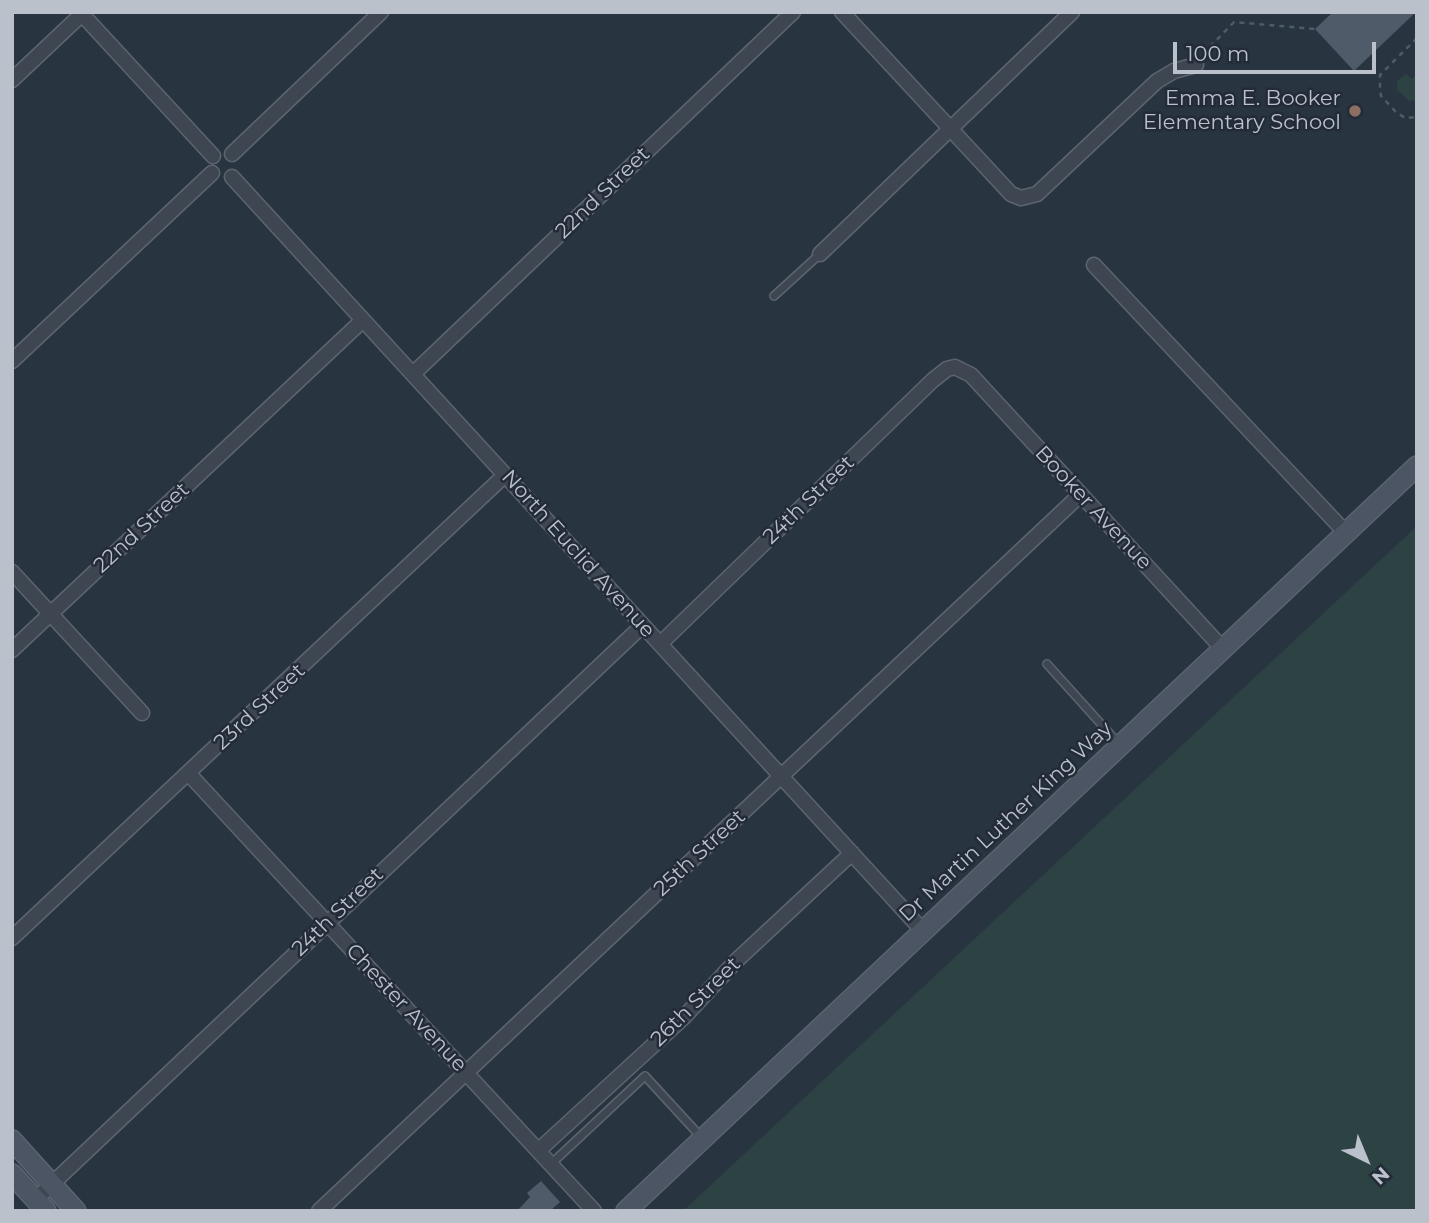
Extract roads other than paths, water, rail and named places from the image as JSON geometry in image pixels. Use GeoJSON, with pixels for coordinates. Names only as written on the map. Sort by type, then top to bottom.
{"type":"FeatureCollection","features":[{"type":"Feature","properties":{"kind":"street"},"geometry":{"type":"LineString","coordinates":[[213,156],[233,154],[381,12]]}},
{"type":"Feature","properties":{"kind":"street","name":"22nd Street"},"geometry":{"type":"LineString","coordinates":[[414,373],[793,12]]}},
{"type":"Feature","properties":{"kind":"street"},"geometry":{"type":"LineString","coordinates":[[842,12],[1012,194],[1021,198],[1037,194],[1157,80],[1174,71],[1196,65]]}},
{"type":"Feature","properties":{"kind":"street"},"geometry":{"type":"LineString","coordinates":[[820,254],[1072,12]]}},
{"type":"Feature","properties":{"kind":"street"},"geometry":{"type":"LineString","coordinates":[[12,80],[81,13],[213,156],[212,173],[12,361]]}},
{"type":"Feature","properties":{"kind":"street"},"geometry":{"type":"LineString","coordinates":[[212,173],[232,177],[233,154]]}},
{"type":"Feature","properties":{"kind":"street","name":"North Euclid Avenue"},"geometry":{"type":"LineString","coordinates":[[232,177],[923,931]]}},
{"type":"Feature","properties":{"kind":"street"},"geometry":{"type":"LineString","coordinates":[[1094,265],[1346,533]]}},
{"type":"Feature","properties":{"kind":"street","name":"22nd Street"},"geometry":{"type":"LineString","coordinates":[[12,650],[363,320]]}},
{"type":"Feature","properties":{"kind":"street","name":"Booker Avenue"},"geometry":{"type":"LineString","coordinates":[[962,368],[1223,649]]}},
{"type":"Feature","properties":{"kind":"street","name":"24th Street"},"geometry":{"type":"LineString","coordinates":[[660,643],[933,380],[947,369],[962,368]]}},
{"type":"Feature","properties":{"kind":"street","name":"Dr Martin Luther King Way"},"geometry":{"type":"LineString","coordinates":[[626,1211],[1417,466]]}},
{"type":"Feature","properties":{"kind":"street","name":"23rd Street"},"geometry":{"type":"LineString","coordinates":[[12,938],[505,475]]}},
{"type":"Feature","properties":{"kind":"street","name":"25th Street"},"geometry":{"type":"LineString","coordinates":[[319,1211],[1080,495]]}},
{"type":"Feature","properties":{"kind":"street"},"geometry":{"type":"LineString","coordinates":[[12,572],[142,713]]}},
{"type":"Feature","properties":{"kind":"street","name":"24th Street"},"geometry":{"type":"LineString","coordinates":[[41,1205],[52,1185],[642,625]]}},
{"type":"Feature","properties":{"kind":"street","name":"Chester Avenue"},"geometry":{"type":"LineString","coordinates":[[189,774],[594,1211]]}},
{"type":"Feature","properties":{"kind":"street","name":"26th Street"},"geometry":{"type":"LineString","coordinates":[[539,1150],[684,1017],[737,960],[852,853]]}},
{"type":"Feature","properties":{"kind":"street"},"geometry":{"type":"LineString","coordinates":[[12,1140],[76,1211]]}},
{"type":"Feature","properties":{"kind":"street"},"geometry":{"type":"LineString","coordinates":[[12,1174],[41,1205]]}},
{"type":"Feature","properties":{"kind":"lane"},"geometry":{"type":"LineString","coordinates":[[774,296],[820,254]]}},
{"type":"Feature","properties":{"kind":"lane"},"geometry":{"type":"LineString","coordinates":[[1047,664],[1120,746]]}},
{"type":"Feature","properties":{"kind":"lane"},"geometry":{"type":"LineString","coordinates":[[551,1164],[645,1076],[703,1139]]}},
{"type":"Feature","properties":{"kind":"place","name":"Emma E. Booker Elementary School"},"geometry":{"type":"Point","coordinates":[1355,111]}}]}
